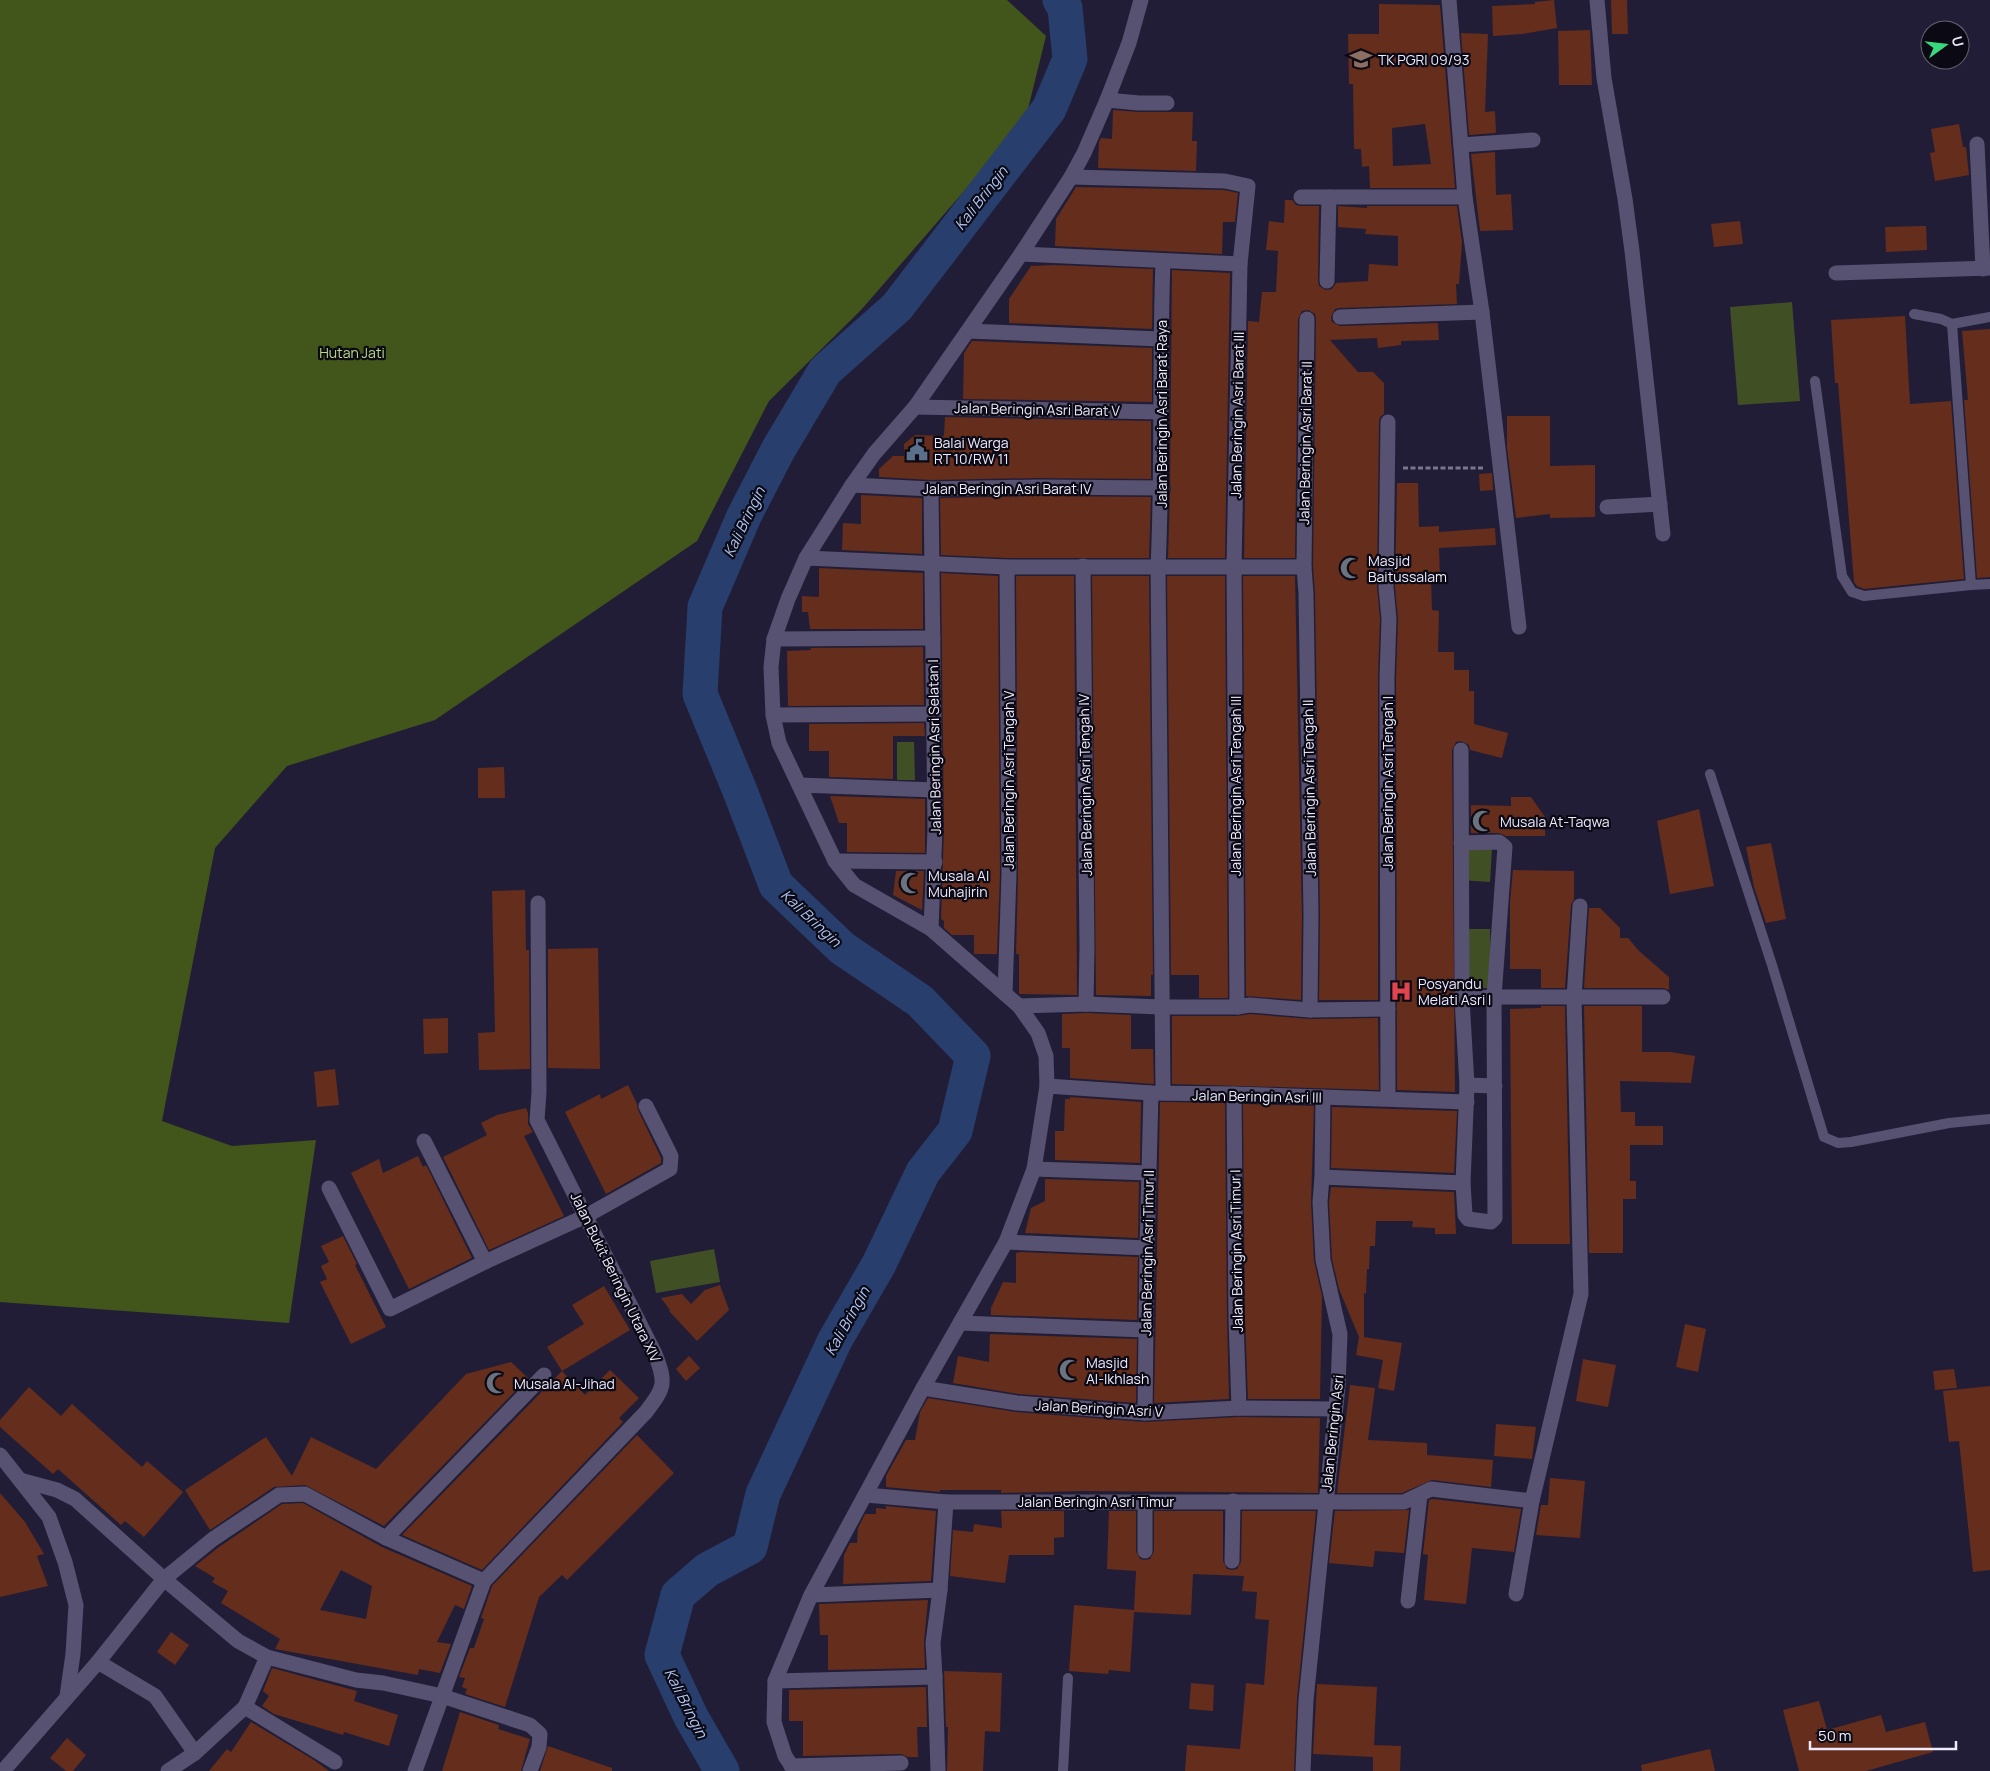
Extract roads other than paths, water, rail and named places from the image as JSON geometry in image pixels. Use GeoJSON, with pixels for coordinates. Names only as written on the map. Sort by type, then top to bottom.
{"type":"FeatureCollection","features":[{"type":"Feature","properties":{"kind":"street"},"geometry":{"type":"LineString","coordinates":[[901,1763],[793,1768],[779,1740],[774,1722],[775,1681],[811,1595],[923,1388],[1006,1242],[1034,1169],[1047,1086],[1046,1056],[1038,1033],[1019,1006],[931,930],[854,885],[835,861],[779,743],[772,715],[774,639],[788,599],[806,558],[852,485],[874,454],[914,407],[1021,254],[1071,177],[1084,154],[1130,43],[1141,0]]}},
{"type":"Feature","properties":{"kind":"street"},"geometry":{"type":"LineString","coordinates":[[1449,0],[1465,197],[1502,468],[1519,627]]}},
{"type":"Feature","properties":{"kind":"street"},"geometry":{"type":"LineString","coordinates":[[1597,0],[1604,78],[1630,234],[1663,534]]}},
{"type":"Feature","properties":{"kind":"street"},"geometry":{"type":"LineString","coordinates":[[1107,100],[1139,104],[1167,103]]}},
{"type":"Feature","properties":{"kind":"street"},"geometry":{"type":"LineString","coordinates":[[1461,145],[1533,140]]}},
{"type":"Feature","properties":{"kind":"street"},"geometry":{"type":"LineString","coordinates":[[1836,273],[1987,268],[1977,144]]}},
{"type":"Feature","properties":{"kind":"street","name":"Jalan Beringin Asri Barat III"},"geometry":{"type":"LineString","coordinates":[[1071,177],[1224,181],[1248,186],[1240,264],[1234,566]]}},
{"type":"Feature","properties":{"kind":"street"},"geometry":{"type":"LineString","coordinates":[[1301,197],[1465,197]]}},
{"type":"Feature","properties":{"kind":"street"},"geometry":{"type":"LineString","coordinates":[[1327,281],[1329,197]]}},
{"type":"Feature","properties":{"kind":"street"},"geometry":{"type":"LineString","coordinates":[[1021,254],[1240,264]]}},
{"type":"Feature","properties":{"kind":"street","name":"Jalan Beringin Asri Barat Raya"},"geometry":{"type":"LineString","coordinates":[[1161,1007],[1158,567],[1162,488],[1160,339],[1163,261]]}},
{"type":"Feature","properties":{"kind":"street"},"geometry":{"type":"LineString","coordinates":[[1340,317],[1482,312]]}},
{"type":"Feature","properties":{"kind":"street","name":"Jalan Beringin Asri Barat II"},"geometry":{"type":"LineString","coordinates":[[1304,567],[1307,318]]}},
{"type":"Feature","properties":{"kind":"street"},"geometry":{"type":"LineString","coordinates":[[968,331],[1160,339]]}},
{"type":"Feature","properties":{"kind":"street","name":"Jalan Beringin Asri Barat V"},"geometry":{"type":"LineString","coordinates":[[914,407],[1160,412]]}},
{"type":"Feature","properties":{"kind":"street","name":"Jalan Beringin Asri Tengah I"},"geometry":{"type":"LineString","coordinates":[[1388,422],[1386,587],[1389,619],[1387,677],[1388,1098]]}},
{"type":"Feature","properties":{"kind":"street","name":"Jalan Beringin Asri Barat IV"},"geometry":{"type":"LineString","coordinates":[[852,485],[931,489],[1038,487],[1162,488]]}},
{"type":"Feature","properties":{"kind":"street","name":"Jalan Beringin Asri Selatan I"},"geometry":{"type":"LineString","coordinates":[[931,489],[935,790],[935,862],[931,930]]}},
{"type":"Feature","properties":{"kind":"street"},"geometry":{"type":"LineString","coordinates":[[1607,507],[1660,504]]}},
{"type":"Feature","properties":{"kind":"street"},"geometry":{"type":"LineString","coordinates":[[806,558],[1008,567],[1304,567]]}},
{"type":"Feature","properties":{"kind":"street","name":"Jalan Beringin Asri Tengah IV"},"geometry":{"type":"LineString","coordinates":[[1083,566],[1086,1004]]}},
{"type":"Feature","properties":{"kind":"street","name":"Jalan Beringin Asri Tengah III"},"geometry":{"type":"LineString","coordinates":[[1234,566],[1237,1007]]}},
{"type":"Feature","properties":{"kind":"street","name":"Jalan Beringin Asri Tengah V"},"geometry":{"type":"LineString","coordinates":[[1005,994],[1009,874],[1008,567]]}},
{"type":"Feature","properties":{"kind":"street","name":"Jalan Beringin Asri Tengah II"},"geometry":{"type":"LineString","coordinates":[[1304,567],[1310,845],[1310,1010]]}},
{"type":"Feature","properties":{"kind":"street"},"geometry":{"type":"LineString","coordinates":[[774,639],[934,638]]}},
{"type":"Feature","properties":{"kind":"street"},"geometry":{"type":"LineString","coordinates":[[772,715],[934,714]]}},
{"type":"Feature","properties":{"kind":"street"},"geometry":{"type":"LineString","coordinates":[[1460,750],[1462,999],[1467,1085],[1463,1183],[1465,1216],[1474,1221],[1491,1222],[1494,1220],[1494,997],[1505,847],[1500,842],[1461,843]]}},
{"type":"Feature","properties":{"kind":"street"},"geometry":{"type":"LineString","coordinates":[[799,785],[935,790]]}},
{"type":"Feature","properties":{"kind":"street"},"geometry":{"type":"LineString","coordinates":[[835,861],[935,862]]}},
{"type":"Feature","properties":{"kind":"street","name":"Jalan Bukit Beringin Utara XIV"},"geometry":{"type":"LineString","coordinates":[[484,1581],[646,1412],[659,1394],[664,1382],[655,1354],[537,1120],[539,1092],[538,903]]}},
{"type":"Feature","properties":{"kind":"street"},"geometry":{"type":"LineString","coordinates":[[1516,1594],[1532,1501],[1581,1294],[1574,998],[1580,906]]}},
{"type":"Feature","properties":{"kind":"street"},"geometry":{"type":"LineString","coordinates":[[1462,999],[1494,997],[1663,997]]}},
{"type":"Feature","properties":{"kind":"street"},"geometry":{"type":"LineString","coordinates":[[1019,1006],[1086,1004],[1161,1007],[1237,1007],[1250,1005],[1310,1010],[1388,1008]]}},
{"type":"Feature","properties":{"kind":"street","name":"Jalan Beringin Asri Timur II"},"geometry":{"type":"LineString","coordinates":[[1145,1413],[1146,1248],[1149,1173],[1161,1007]]}},
{"type":"Feature","properties":{"kind":"street"},"geometry":{"type":"LineString","coordinates":[[1467,1085],[1495,1086]]}},
{"type":"Feature","properties":{"kind":"street","name":"Jalan Beringin Asri III"},"geometry":{"type":"LineString","coordinates":[[1047,1086],[1182,1094],[1388,1098],[1467,1102]]}},
{"type":"Feature","properties":{"kind":"street","name":"Jalan Beringin Asri Timur I"},"geometry":{"type":"LineString","coordinates":[[1234,1094],[1236,1319],[1239,1408]]}},
{"type":"Feature","properties":{"kind":"street","name":"Jalan Beringin Asri"},"geometry":{"type":"LineString","coordinates":[[1303,1771],[1306,1700],[1338,1386],[1340,1334],[1323,1260],[1320,1202],[1323,1097]]}},
{"type":"Feature","properties":{"kind":"street"},"geometry":{"type":"LineString","coordinates":[[329,1188],[390,1309],[485,1262],[586,1216],[670,1169],[671,1156],[646,1106]]}},
{"type":"Feature","properties":{"kind":"street"},"geometry":{"type":"LineString","coordinates":[[424,1141],[485,1262]]}},
{"type":"Feature","properties":{"kind":"street"},"geometry":{"type":"LineString","coordinates":[[1034,1169],[1149,1173]]}},
{"type":"Feature","properties":{"kind":"street"},"geometry":{"type":"LineString","coordinates":[[1322,1177],[1463,1183]]}},
{"type":"Feature","properties":{"kind":"street"},"geometry":{"type":"LineString","coordinates":[[1006,1242],[1146,1248]]}},
{"type":"Feature","properties":{"kind":"street"},"geometry":{"type":"LineString","coordinates":[[960,1323],[1146,1330]]}},
{"type":"Feature","properties":{"kind":"street"},"geometry":{"type":"LineString","coordinates":[[386,1538],[544,1375]]}},
{"type":"Feature","properties":{"kind":"street","name":"Jalan Beringin Asri V"},"geometry":{"type":"LineString","coordinates":[[923,1388],[1017,1403],[1145,1413],[1239,1408],[1335,1409]]}},
{"type":"Feature","properties":{"kind":"street"},"geometry":{"type":"LineString","coordinates":[[0,1455],[49,1517],[65,1562],[76,1605],[73,1654],[67,1696]]}},
{"type":"Feature","properties":{"kind":"street"},"geometry":{"type":"LineString","coordinates":[[20,1480],[57,1490],[75,1499],[164,1579],[238,1641],[267,1657],[356,1680],[383,1683],[442,1696],[530,1725],[540,1734],[539,1747],[530,1771]]}},
{"type":"Feature","properties":{"kind":"street","name":"Jalan Beringin Asri Timur"},"geometry":{"type":"LineString","coordinates":[[866,1494],[946,1502],[1233,1501],[1326,1503],[1404,1502],[1431,1489],[1532,1501]]}},
{"type":"Feature","properties":{"kind":"street"},"geometry":{"type":"LineString","coordinates":[[3,1771],[98,1662],[164,1579],[214,1539],[278,1495],[305,1494],[386,1538],[484,1581],[415,1771]]}},
{"type":"Feature","properties":{"kind":"street"},"geometry":{"type":"LineString","coordinates":[[1408,1601],[1420,1495]]}},
{"type":"Feature","properties":{"kind":"street"},"geometry":{"type":"LineString","coordinates":[[1232,1561],[1233,1501]]}},
{"type":"Feature","properties":{"kind":"street"},"geometry":{"type":"LineString","coordinates":[[938,1771],[933,1643],[940,1590],[946,1502]]}},
{"type":"Feature","properties":{"kind":"street"},"geometry":{"type":"LineString","coordinates":[[1145,1502],[1145,1551]]}},
{"type":"Feature","properties":{"kind":"street"},"geometry":{"type":"LineString","coordinates":[[811,1595],[940,1590]]}},
{"type":"Feature","properties":{"kind":"street"},"geometry":{"type":"LineString","coordinates":[[168,1771],[195,1753],[245,1707],[267,1657]]}},
{"type":"Feature","properties":{"kind":"street"},"geometry":{"type":"LineString","coordinates":[[98,1662],[155,1696],[195,1753]]}},
{"type":"Feature","properties":{"kind":"street"},"geometry":{"type":"LineString","coordinates":[[775,1681],[935,1677]]}},
{"type":"Feature","properties":{"kind":"street"},"geometry":{"type":"LineString","coordinates":[[245,1707],[335,1762]]}},
{"type":"Feature","properties":{"kind":"lane"},"geometry":{"type":"LineString","coordinates":[[1914,314],[1941,319],[1952,324],[1990,317]]}},
{"type":"Feature","properties":{"kind":"lane"},"geometry":{"type":"LineString","coordinates":[[1952,324],[1971,585]]}},
{"type":"Feature","properties":{"kind":"lane"},"geometry":{"type":"LineString","coordinates":[[1815,381],[1842,576],[1852,592],[1864,596],[1990,584]]}},
{"type":"Feature","properties":{"kind":"lane"},"geometry":{"type":"LineString","coordinates":[[1710,774],[1772,965],[1824,1137],[1838,1143],[1851,1142],[1949,1123],[1990,1119]]}},
{"type":"Feature","properties":{"kind":"lane"},"geometry":{"type":"LineString","coordinates":[[1062,1771],[1068,1678]]}},
{"type":"Feature","properties":{"kind":"waterway","name":"Kali Bringin"},"geometry":{"type":"LineString","coordinates":[[722,1771],[691,1717],[662,1655],[678,1595],[707,1570],[750,1547],[763,1494],[835,1340],[879,1264],[923,1172],[955,1131],[973,1056],[920,1001],[842,948],[776,885],[700,694],[705,607],[744,516],[778,450],[825,371],[897,307],[1049,109],[1070,59],[1065,8],[1060,0]]}},
{"type":"Feature","properties":{"kind":"place","name":"TK PGRI 09/93"},"geometry":{"type":"Point","coordinates":[1361,59]}},
{"type":"Feature","properties":{"kind":"place","name":"Balai Warga RT 10/RW 11"},"geometry":{"type":"Point","coordinates":[917,450]}},
{"type":"Feature","properties":{"kind":"place","name":"Masjid Baitussalam"},"geometry":{"type":"Point","coordinates":[1351,568]}},
{"type":"Feature","properties":{"kind":"place","name":"Musala At-Taqwa"},"geometry":{"type":"Point","coordinates":[1483,821]}},
{"type":"Feature","properties":{"kind":"place","name":"Musala Al Muhajirin"},"geometry":{"type":"Point","coordinates":[911,883]}},
{"type":"Feature","properties":{"kind":"place","name":"Posyandu Melati Asri I"},"geometry":{"type":"Point","coordinates":[1401,991]}},
{"type":"Feature","properties":{"kind":"place","name":"Masjid Al-Ikhlash"},"geometry":{"type":"Point","coordinates":[1070,1370]}},
{"type":"Feature","properties":{"kind":"place","name":"Musala Al-Jihad"},"geometry":{"type":"Point","coordinates":[497,1383]}},
{"type":"Feature","properties":{"kind":"park label","name":"Hutan Jati"},"geometry":{"type":"Point","coordinates":[352,352]}}]}
